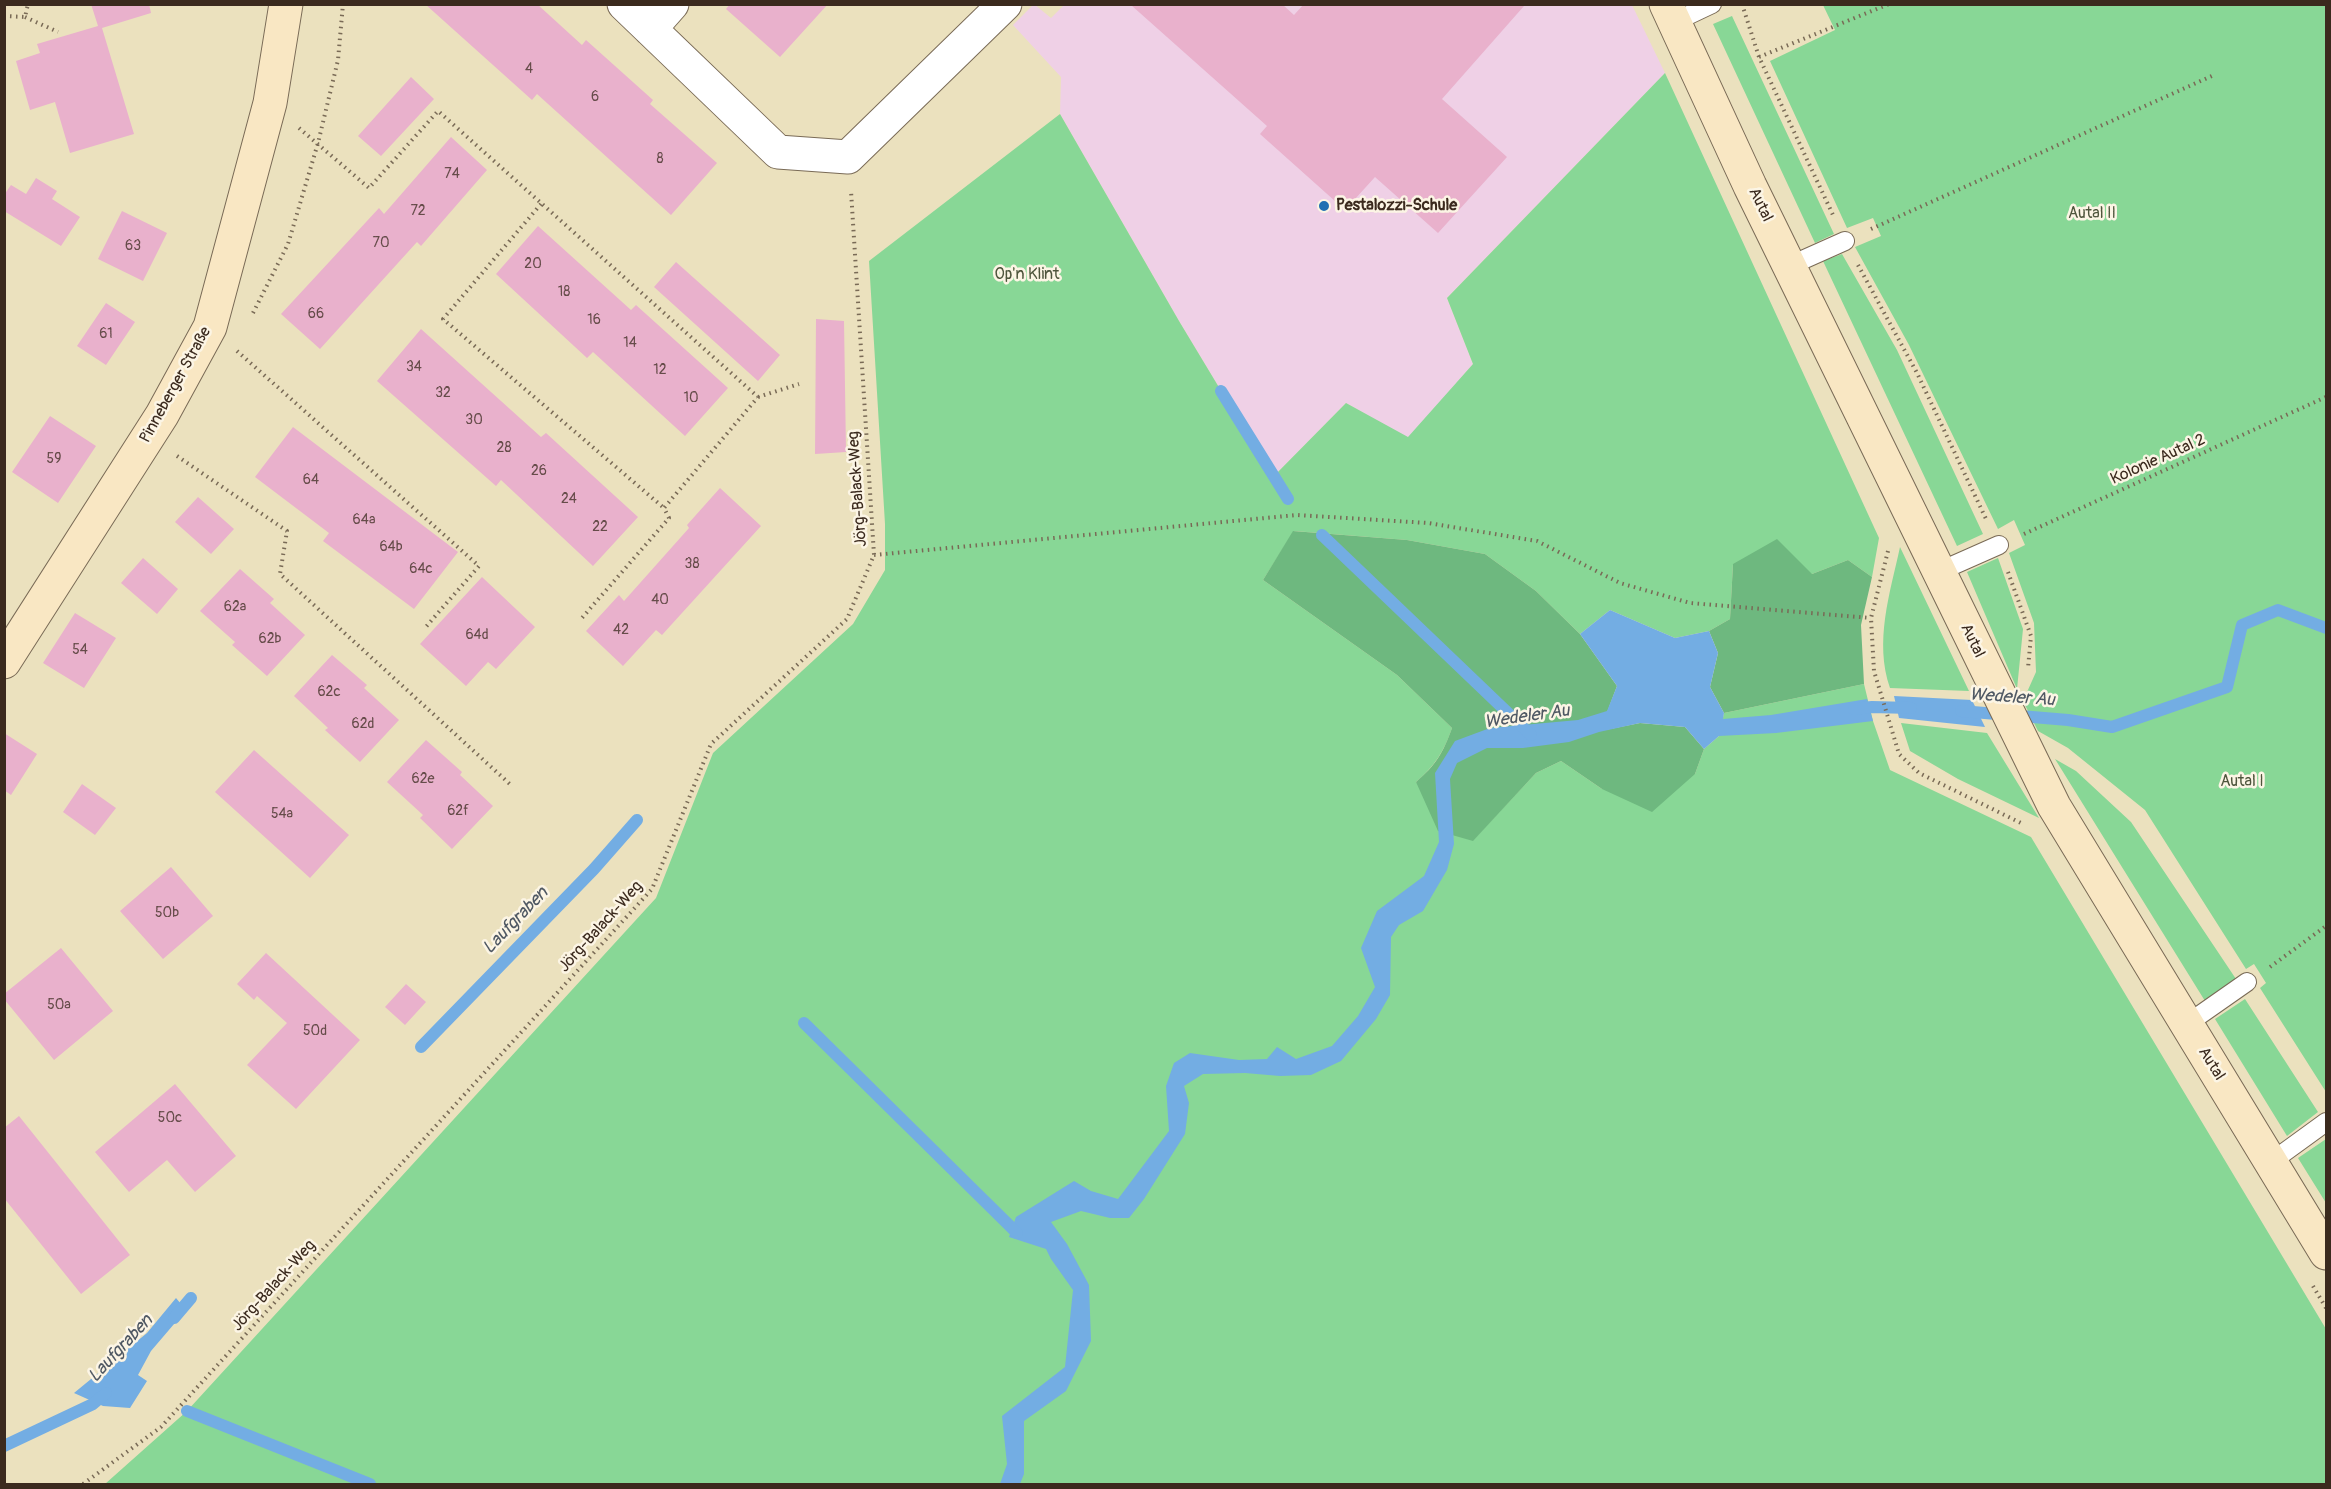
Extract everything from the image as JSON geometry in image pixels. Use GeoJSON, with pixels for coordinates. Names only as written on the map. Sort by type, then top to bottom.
{"type":"FeatureCollection","features":[{"type":"Feature","properties":{"kind":"street","name":"Pinneberger Straße"},"geometry":{"type":"LineString","coordinates":[[4,662],[149,437],[210,327],[270,103],[286,4]]}},
{"type":"Feature","properties":{"kind":"street"},"geometry":{"type":"LineString","coordinates":[[624,4],[778,152],[848,157],[1005,4]]}},
{"type":"Feature","properties":{"kind":"street"},"geometry":{"type":"LineString","coordinates":[[650,29],[672,4]]}},
{"type":"Feature","properties":{"kind":"street","name":"Autal"},"geometry":{"type":"LineString","coordinates":[[1670,13],[1789,266],[2054,806],[2326,1253]]}},
{"type":"Feature","properties":{"kind":"lane"},"geometry":{"type":"LineString","coordinates":[[1670,13],[1712,4]]}},
{"type":"Feature","properties":{"kind":"lane"},"geometry":{"type":"LineString","coordinates":[[1789,266],[1845,241]]}},
{"type":"Feature","properties":{"kind":"lane"},"geometry":{"type":"LineString","coordinates":[[1938,572],[1999,545]]}},
{"type":"Feature","properties":{"kind":"lane"},"geometry":{"type":"LineString","coordinates":[[2187,1024],[2247,982]]}},
{"type":"Feature","properties":{"kind":"lane"},"geometry":{"type":"LineString","coordinates":[[2271,1162],[2326,1122]]}},
{"type":"Feature","properties":{"kind":"path"},"geometry":{"type":"LineString","coordinates":[[25,17],[28,4]]}},
{"type":"Feature","properties":{"kind":"path"},"geometry":{"type":"LineString","coordinates":[[288,244],[318,143],[338,60],[343,4]]}},
{"type":"Feature","properties":{"kind":"path"},"geometry":{"type":"LineString","coordinates":[[1742,4],[1759,57],[1845,241],[1917,373],[1999,545],[2031,636],[2027,681],[2002,702]]}},
{"type":"Feature","properties":{"kind":"path"},"geometry":{"type":"LineString","coordinates":[[1759,57],[1889,4]]}},
{"type":"Feature","properties":{"kind":"path"},"geometry":{"type":"LineString","coordinates":[[4,16],[25,17],[58,32]]}},
{"type":"Feature","properties":{"kind":"path"},"geometry":{"type":"LineString","coordinates":[[1845,241],[2214,75]]}},
{"type":"Feature","properties":{"kind":"path"},"geometry":{"type":"LineString","coordinates":[[270,103],[369,188],[438,111],[758,397]]}},
{"type":"Feature","properties":{"kind":"path","name":"Jörg-Balack-Weg"},"geometry":{"type":"LineString","coordinates":[[83,1485],[161,1427],[652,889],[711,744],[846,619],[874,555],[848,157]]}},
{"type":"Feature","properties":{"kind":"path"},"geometry":{"type":"LineString","coordinates":[[541,204],[443,319],[664,508],[669,518],[581,619]]}},
{"type":"Feature","properties":{"kind":"path"},"geometry":{"type":"LineString","coordinates":[[210,327],[479,566],[424,629]]}},
{"type":"Feature","properties":{"kind":"path"},"geometry":{"type":"LineString","coordinates":[[664,508],[758,397],[799,384]]}},
{"type":"Feature","properties":{"kind":"path","name":"Kolonie Autal 2"},"geometry":{"type":"LineString","coordinates":[[1999,545],[2326,397]]}},
{"type":"Feature","properties":{"kind":"path"},"geometry":{"type":"LineString","coordinates":[[149,437],[286,531],[280,574],[512,786]]}},
{"type":"Feature","properties":{"kind":"path"},"geometry":{"type":"LineString","coordinates":[[874,555],[1297,514],[1428,523],[1537,541],[1620,583],[1690,603],[1871,618]]}},
{"type":"Feature","properties":{"kind":"path"},"geometry":{"type":"LineString","coordinates":[[1874,671],[1899,754]]}},
{"type":"Feature","properties":{"kind":"path"},"geometry":{"type":"LineString","coordinates":[[2247,982],[2326,926]]}},
{"type":"Feature","properties":{"kind":"shaded area","name":"Pestalozzi-Schule"},"geometry":{"type":"Polygon","coordinates":[[[1034,4],[1051,18],[1065,4],[1632,5],[1665,73],[1447,298],[1473,364],[1408,438],[1346,403],[1273,477],[1179,321],[1060,114],[1061,77],[1013,25],[1034,4]]]}},
{"type":"Feature","properties":{"kind":"green space"},"geometry":{"type":"Polygon","coordinates":[[[1823,5],[2326,5],[2326,1092],[2260,988],[2266,983],[2254,964],[2246,969],[2145,810],[2068,748],[2038,731],[2023,701],[2036,672],[2034,623],[2009,553],[2025,545],[2014,520],[1998,529],[1909,345],[1855,247],[1881,236],[1873,218],[1847,228],[1770,61],[1835,30],[1823,5]]]}},
{"type":"Feature","properties":{"kind":"green space"},"geometry":{"type":"Polygon","coordinates":[[[1732,16],[1834,234],[1815,243],[1713,24],[1732,16]]]}},
{"type":"Feature","properties":{"kind":"green space","name":"Op'n Klint"},"geometry":{"type":"Polygon","coordinates":[[[1665,73],[1879,538],[1872,577],[1848,560],[1812,574],[1733,564],[1730,619],[1709,631],[1675,638],[1610,610],[1580,634],[1536,591],[1485,554],[1407,540],[1294,531],[1263,580],[1397,675],[1452,728],[1438,758],[1416,782],[1473,840],[1536,773],[1561,761],[1602,789],[1695,774],[1704,749],[1719,736],[1724,713],[1864,684],[1873,721],[1890,770],[2031,837],[2326,1329],[2326,1484],[105,1484],[187,1411],[656,898],[713,753],[853,624],[885,570],[885,524],[869,261],[1060,114],[1179,321],[1273,477],[1346,403],[1408,437],[1473,364],[1447,298],[1665,73]]]}},
{"type":"Feature","properties":{"kind":"green space"},"geometry":{"type":"Polygon","coordinates":[[[1842,254],[1897,350],[1983,534],[1957,546],[1823,261],[1842,254]]]}},
{"type":"Feature","properties":{"kind":"green space"},"geometry":{"type":"Polygon","coordinates":[[[1293,531],[1407,540],[1485,554],[1536,591],[1580,634],[1617,686],[1600,731],[1640,723],[1685,727],[1704,749],[1695,774],[1652,812],[1602,789],[1561,761],[1536,773],[1473,841],[1438,831],[1416,782],[1438,758],[1452,728],[1397,675],[1263,580],[1293,531]]]}},
{"type":"Feature","properties":{"kind":"green space"},"geometry":{"type":"Polygon","coordinates":[[[1777,539],[1812,574],[1848,560],[1872,577],[1861,625],[1864,684],[1724,713],[1710,687],[1718,653],[1709,631],[1730,619],[1733,564],[1777,539]]]}},
{"type":"Feature","properties":{"kind":"green space"},"geometry":{"type":"Polygon","coordinates":[[[1900,547],[1969,691],[1890,688],[1885,671],[1883,635],[1900,547]]]}},
{"type":"Feature","properties":{"kind":"green space"},"geometry":{"type":"Polygon","coordinates":[[[1998,558],[2023,629],[2017,689],[1967,572],[1998,558]]]}},
{"type":"Feature","properties":{"kind":"green space"},"geometry":{"type":"Polygon","coordinates":[[[1901,723],[1987,733],[2039,818],[1958,779],[1910,751],[1901,723]]]}},
{"type":"Feature","properties":{"kind":"green space"},"geometry":{"type":"Polygon","coordinates":[[[2055,759],[2076,771],[2131,822],[2236,979],[2205,1001],[2055,759]]]}},
{"type":"Feature","properties":{"kind":"green space"},"geometry":{"type":"Polygon","coordinates":[[[2245,999],[2318,1112],[2287,1136],[2215,1019],[2245,999]]]}},
{"type":"Feature","properties":{"kind":"green space"},"geometry":{"type":"Polygon","coordinates":[[[2326,1139],[2326,1203],[2298,1158],[2326,1139]]]}},
{"type":"Feature","properties":{"kind":"water"},"geometry":{"type":"Polygon","coordinates":[[[1610,610],[1675,638],[1709,631],[1718,653],[1710,687],[1724,713],[1723,719],[1771,715],[1867,699],[1873,721],[1776,733],[1719,736],[1704,749],[1685,727],[1640,723],[1599,732],[1569,742],[1523,748],[1487,748],[1457,763],[1450,779],[1454,844],[1447,870],[1423,911],[1399,925],[1391,937],[1390,995],[1376,1019],[1341,1061],[1311,1075],[1203,1074],[1184,1086],[1189,1103],[1185,1134],[1144,1199],[1129,1218],[1110,1218],[1081,1211],[1051,1222],[1067,1244],[1089,1285],[1091,1341],[1066,1391],[1024,1421],[1024,1474],[1020,1484],[1000,1484],[1007,1464],[1002,1416],[1065,1367],[1073,1290],[1046,1249],[1009,1237],[1016,1217],[1074,1181],[1091,1191],[1118,1199],[1169,1131],[1166,1086],[1174,1063],[1190,1053],[1239,1060],[1267,1059],[1277,1047],[1296,1059],[1332,1046],[1358,1016],[1375,987],[1361,948],[1377,911],[1424,876],[1439,842],[1435,773],[1455,741],[1490,728],[1578,720],[1607,711],[1617,686],[1580,634],[1610,610]]]}},
{"type":"Feature","properties":{"kind":"water"},"geometry":{"type":"Polygon","coordinates":[[[1894,696],[1972,700],[1985,727],[1899,718],[1894,696]]]}},
{"type":"Feature","properties":{"kind":"water"},"geometry":{"type":"Polygon","coordinates":[[[176,1298],[186,1310],[151,1351],[138,1375],[147,1381],[130,1408],[103,1406],[74,1393],[147,1333],[176,1298]]]}},
{"type":"Feature","properties":{"kind":"building"},"geometry":{"type":"Polygon","coordinates":[[[91,4],[149,4],[151,13],[102,28],[134,134],[70,153],[55,102],[30,110],[16,61],[40,53],[37,44],[98,26],[91,4]]]}},
{"type":"Feature","properties":{"kind":"building"},"geometry":{"type":"Polygon","coordinates":[[[425,4],[537,4],[582,45],[586,40],[653,100],[650,104],[717,163],[671,215],[537,94],[532,100],[425,4]]]}},
{"type":"Feature","properties":{"kind":"building"},"geometry":{"type":"Polygon","coordinates":[[[730,4],[828,4],[780,57],[726,9],[730,4]]]}},
{"type":"Feature","properties":{"kind":"building"},"geometry":{"type":"Polygon","coordinates":[[[1304,4],[1522,4],[1524,6],[1442,99],[1507,157],[1438,233],[1375,177],[1345,210],[1260,134],[1267,126],[1131,5],[1283,5],[1294,15],[1304,4]]]}},
{"type":"Feature","properties":{"kind":"building"},"geometry":{"type":"Polygon","coordinates":[[[411,77],[434,99],[381,156],[358,136],[411,77]]]}},
{"type":"Feature","properties":{"kind":"building"},"geometry":{"type":"Polygon","coordinates":[[[451,137],[487,170],[421,246],[417,242],[320,349],[281,314],[379,208],[384,214],[451,137]]]}},
{"type":"Feature","properties":{"kind":"building"},"geometry":{"type":"Polygon","coordinates":[[[36,178],[57,191],[52,199],[80,217],[61,246],[4,211],[4,195],[11,185],[26,194],[36,178]]]}},
{"type":"Feature","properties":{"kind":"building"},"geometry":{"type":"Polygon","coordinates":[[[122,211],[167,233],[143,281],[98,259],[122,211]]]}},
{"type":"Feature","properties":{"kind":"building"},"geometry":{"type":"Polygon","coordinates":[[[538,226],[631,310],[636,305],[728,388],[685,436],[593,352],[587,358],[496,274],[538,226]]]}},
{"type":"Feature","properties":{"kind":"building"},"geometry":{"type":"Polygon","coordinates":[[[676,262],[780,355],[758,381],[654,287],[676,262]]]}},
{"type":"Feature","properties":{"kind":"building"},"geometry":{"type":"Polygon","coordinates":[[[106,303],[135,322],[106,365],[77,346],[106,303]]]}},
{"type":"Feature","properties":{"kind":"building"},"geometry":{"type":"Polygon","coordinates":[[[816,319],[844,321],[846,452],[815,454],[816,319]]]}},
{"type":"Feature","properties":{"kind":"building"},"geometry":{"type":"Polygon","coordinates":[[[421,329],[541,437],[546,433],[638,517],[593,566],[501,480],[496,486],[377,381],[421,329]]]}},
{"type":"Feature","properties":{"kind":"building"},"geometry":{"type":"Polygon","coordinates":[[[50,416],[96,446],[58,503],[12,472],[50,416]]]}},
{"type":"Feature","properties":{"kind":"building"},"geometry":{"type":"Polygon","coordinates":[[[293,427],[458,552],[414,609],[323,541],[329,533],[255,477],[293,427]]]}},
{"type":"Feature","properties":{"kind":"building"},"geometry":{"type":"Polygon","coordinates":[[[720,488],[761,526],[662,635],[656,630],[623,666],[586,631],[619,595],[624,601],[689,528],[687,525],[720,488]]]}},
{"type":"Feature","properties":{"kind":"building"},"geometry":{"type":"Polygon","coordinates":[[[198,497],[234,529],[211,554],[175,522],[198,497]]]}},
{"type":"Feature","properties":{"kind":"building"},"geometry":{"type":"Polygon","coordinates":[[[143,558],[178,589],[157,614],[121,583],[143,558]]]}},
{"type":"Feature","properties":{"kind":"building"},"geometry":{"type":"Polygon","coordinates":[[[240,569],[274,599],[270,603],[305,635],[267,676],[232,645],[235,642],[200,611],[240,569]]]}},
{"type":"Feature","properties":{"kind":"building"},"geometry":{"type":"Polygon","coordinates":[[[482,577],[535,627],[496,669],[488,662],[466,686],[420,644],[482,577]]]}},
{"type":"Feature","properties":{"kind":"building"},"geometry":{"type":"Polygon","coordinates":[[[75,613],[116,638],[84,688],[43,663],[75,613]]]}},
{"type":"Feature","properties":{"kind":"building"},"geometry":{"type":"Polygon","coordinates":[[[332,655],[367,685],[364,688],[399,720],[360,762],[325,730],[328,728],[294,696],[332,655]]]}},
{"type":"Feature","properties":{"kind":"building"},"geometry":{"type":"Polygon","coordinates":[[[4,733],[37,754],[11,795],[4,790],[4,733]]]}},
{"type":"Feature","properties":{"kind":"building"},"geometry":{"type":"Polygon","coordinates":[[[426,740],[462,772],[460,775],[493,806],[452,849],[420,818],[423,815],[387,782],[426,740]]]}},
{"type":"Feature","properties":{"kind":"building"},"geometry":{"type":"Polygon","coordinates":[[[254,750],[349,835],[310,878],[215,792],[254,750]]]}},
{"type":"Feature","properties":{"kind":"building"},"geometry":{"type":"Polygon","coordinates":[[[82,784],[116,808],[95,835],[63,812],[82,784]]]}},
{"type":"Feature","properties":{"kind":"building"},"geometry":{"type":"Polygon","coordinates":[[[171,867],[213,916],[163,959],[120,911],[171,867]]]}},
{"type":"Feature","properties":{"kind":"building"},"geometry":{"type":"Polygon","coordinates":[[[61,948],[113,1011],[54,1060],[4,999],[4,994],[61,948]]]}},
{"type":"Feature","properties":{"kind":"building"},"geometry":{"type":"Polygon","coordinates":[[[266,953],[360,1040],[296,1109],[247,1065],[287,1023],[257,996],[254,1000],[237,984],[266,953]]]}},
{"type":"Feature","properties":{"kind":"building"},"geometry":{"type":"Polygon","coordinates":[[[406,984],[426,1002],[405,1025],[385,1007],[406,984]]]}},
{"type":"Feature","properties":{"kind":"building"},"geometry":{"type":"Polygon","coordinates":[[[175,1084],[236,1156],[195,1192],[167,1160],[129,1192],[95,1152],[175,1084]]]}},
{"type":"Feature","properties":{"kind":"building"},"geometry":{"type":"Polygon","coordinates":[[[19,1116],[130,1255],[81,1294],[4,1198],[4,1128],[19,1116]]]}},
{"type":"Feature","properties":{"kind":"waterway"},"geometry":{"type":"LineString","coordinates":[[1221,391],[1288,499]]}},
{"type":"Feature","properties":{"kind":"waterway"},"geometry":{"type":"LineString","coordinates":[[1322,535],[1531,735]]}},
{"type":"Feature","properties":{"kind":"waterway","name":"Wedeler Au"},"geometry":{"type":"LineString","coordinates":[[1961,711],[2068,720],[2112,727],[2227,687],[2242,625],[2278,610],[2326,628]]}},
{"type":"Feature","properties":{"kind":"waterway","name":"Wedeler Au"},"geometry":{"type":"LineString","coordinates":[[1854,709],[1911,708]]}},
{"type":"Feature","properties":{"kind":"waterway","name":"Laufgraben"},"geometry":{"type":"LineString","coordinates":[[421,1047],[594,869],[637,820]]}},
{"type":"Feature","properties":{"kind":"waterway"},"geometry":{"type":"LineString","coordinates":[[804,1023],[1017,1233]]}},
{"type":"Feature","properties":{"kind":"waterway","name":"Laufgraben"},"geometry":{"type":"LineString","coordinates":[[174,1318],[191,1298]]}},
{"type":"Feature","properties":{"kind":"waterway","name":"Laufgraben"},"geometry":{"type":"LineString","coordinates":[[4,1446],[93,1404],[106,1393]]}},
{"type":"Feature","properties":{"kind":"waterway"},"geometry":{"type":"LineString","coordinates":[[187,1411],[370,1484]]}},
{"type":"Feature","properties":{"kind":"place","name":"Pestalozzi-Schule"},"geometry":{"type":"Point","coordinates":[1324,206]}},
{"type":"Feature","properties":{"kind":"park label","name":"Autal II"},"geometry":{"type":"Point","coordinates":[2092,214]}},
{"type":"Feature","properties":{"kind":"park label","name":"Autal I"},"geometry":{"type":"Point","coordinates":[2242,782]}}]}
